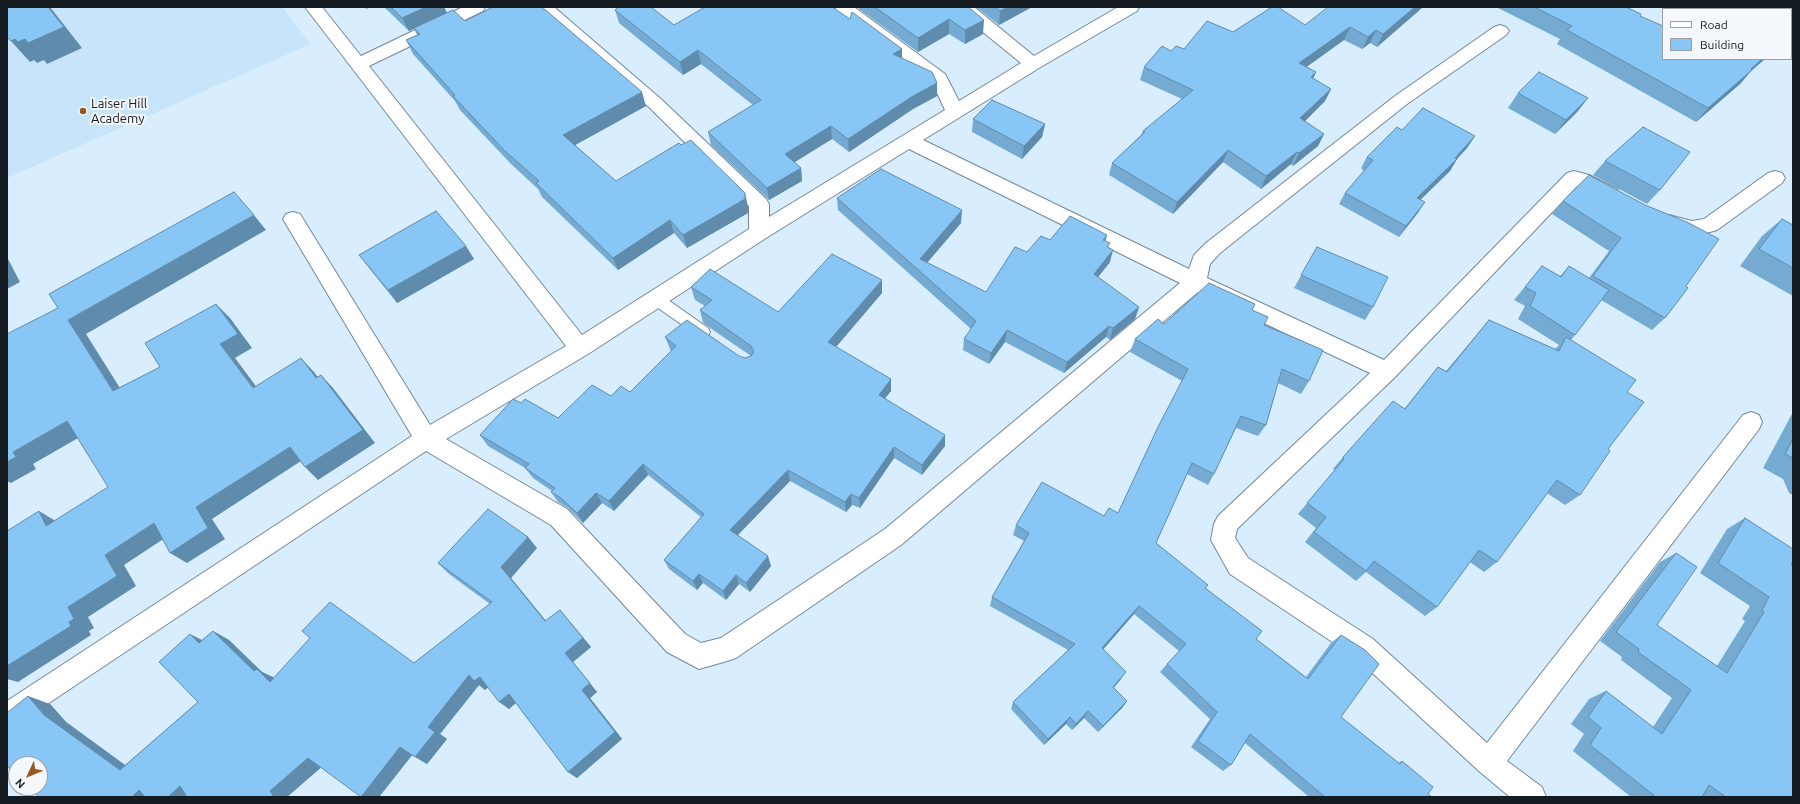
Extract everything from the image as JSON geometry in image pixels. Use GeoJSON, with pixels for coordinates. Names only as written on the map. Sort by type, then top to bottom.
{"type":"FeatureCollection","features":[{"type":"Feature","properties":{"kind":"street"},"geometry":{"type":"LineString","coordinates":[[313,7],[580,348]]}},
{"type":"Feature","properties":{"kind":"street"},"geometry":{"type":"LineString","coordinates":[[359,64],[477,7]]}},
{"type":"Feature","properties":{"kind":"street"},"geometry":{"type":"LineString","coordinates":[[544,7],[656,104],[759,204],[759,233]]}},
{"type":"Feature","properties":{"kind":"street"},"geometry":{"type":"LineString","coordinates":[[843,7],[939,78],[955,112]]}},
{"type":"Feature","properties":{"kind":"street"},"geometry":{"type":"LineString","coordinates":[[963,7],[1033,64]]}},
{"type":"Feature","properties":{"kind":"street"},"geometry":{"type":"LineString","coordinates":[[7,716],[426,438],[580,348],[759,233],[1033,64],[1131,7]]}},
{"type":"Feature","properties":{"kind":"street"},"geometry":{"type":"LineString","coordinates":[[293,219],[426,438],[559,517],[676,643],[699,656],[727,649],[893,537],[1196,282],[1202,261],[1213,248],[1401,100],[1500,31]]}},
{"type":"Feature","properties":{"kind":"street"},"geometry":{"type":"LineString","coordinates":[[908,141],[1196,282],[1387,371]]}},
{"type":"Feature","properties":{"kind":"street"},"geometry":{"type":"LineString","coordinates":[[1532,797],[1489,763],[1364,648],[1239,566],[1223,540],[1226,524],[1387,371],[1570,181],[1574,178],[1582,180],[1628,204]]}},
{"type":"Feature","properties":{"kind":"street"},"geometry":{"type":"LineString","coordinates":[[1649,214],[1678,227],[1692,230],[1710,225],[1775,178]]}},
{"type":"Feature","properties":{"kind":"street"},"geometry":{"type":"LineString","coordinates":[[1489,763],[1751,422]]}},
{"type":"Feature","properties":{"kind":"lane"},"geometry":{"type":"LineString","coordinates":[[656,299],[717,342]]}},
{"type":"Feature","properties":{"kind":"shaded area","name":"Laiser Hill Academy"},"geometry":{"type":"Polygon","coordinates":[[[7,7],[282,7],[311,44],[7,178],[7,7]]]}},
{"type":"Feature","properties":{"kind":"building"},"geometry":{"type":"Polygon","coordinates":[[[7,7],[48,7],[64,27],[28,43],[25,39],[18,42],[15,39],[11,41],[7,37],[7,7]]]}},
{"type":"Feature","properties":{"kind":"building"},"geometry":{"type":"Polygon","coordinates":[[[391,7],[426,7],[402,18],[391,7]]]}},
{"type":"Feature","properties":{"kind":"building"},"geometry":{"type":"Polygon","coordinates":[[[493,7],[542,7],[642,92],[563,135],[616,181],[679,143],[681,145],[691,140],[745,193],[745,199],[683,235],[670,220],[613,258],[536,183],[539,181],[505,151],[453,96],[455,95],[406,40],[420,34],[414,28],[453,10],[465,21],[493,7]]]}},
{"type":"Feature","properties":{"kind":"building"},"geometry":{"type":"Polygon","coordinates":[[[618,7],[651,7],[674,25],[705,7],[832,7],[850,19],[852,12],[902,49],[893,54],[932,72],[937,83],[913,96],[848,139],[831,126],[785,154],[801,168],[767,188],[708,132],[761,100],[698,50],[680,62],[615,10],[618,7]]]}},
{"type":"Feature","properties":{"kind":"building"},"geometry":{"type":"Polygon","coordinates":[[[875,7],[968,7],[984,20],[965,30],[949,19],[918,38],[875,7]]]}},
{"type":"Feature","properties":{"kind":"building"},"geometry":{"type":"Polygon","coordinates":[[[995,7],[1008,7],[1000,11],[995,7]]]}},
{"type":"Feature","properties":{"kind":"building"},"geometry":{"type":"Polygon","coordinates":[[[1272,7],[1278,7],[1305,25],[1328,7],[1415,7],[1383,34],[1376,30],[1368,37],[1350,27],[1299,63],[1316,72],[1311,77],[1331,89],[1300,118],[1324,134],[1299,153],[1297,152],[1266,176],[1228,150],[1177,202],[1112,163],[1145,132],[1143,131],[1193,90],[1144,67],[1162,46],[1171,51],[1176,46],[1184,49],[1207,21],[1233,32],[1272,7]]]}},
{"type":"Feature","properties":{"kind":"building"},"geometry":{"type":"Polygon","coordinates":[[[1534,7],[1626,7],[1641,14],[1640,16],[1662,26],[1662,60],[1761,60],[1751,69],[1752,70],[1708,108],[1567,30],[1572,26],[1534,7]]]}},
{"type":"Feature","properties":{"kind":"building"},"geometry":{"type":"Polygon","coordinates":[[[1539,72],[1588,98],[1566,120],[1518,93],[1539,72]]]}},
{"type":"Feature","properties":{"kind":"building"},"geometry":{"type":"Polygon","coordinates":[[[992,100],[1045,124],[1024,146],[973,119],[992,100]]]}},
{"type":"Feature","properties":{"kind":"building"},"geometry":{"type":"Polygon","coordinates":[[[1423,108],[1475,136],[1455,158],[1457,159],[1417,198],[1425,202],[1406,226],[1345,193],[1373,160],[1367,157],[1397,127],[1402,130],[1423,108]]]}},
{"type":"Feature","properties":{"kind":"building"},"geometry":{"type":"Polygon","coordinates":[[[1643,127],[1690,152],[1660,190],[1605,161],[1643,127]]]}},
{"type":"Feature","properties":{"kind":"building"},"geometry":{"type":"Polygon","coordinates":[[[881,169],[962,210],[920,259],[986,292],[1015,247],[1027,252],[1041,236],[1050,240],[1070,216],[1107,235],[1103,240],[1110,243],[1107,247],[1113,250],[1094,274],[1139,307],[1113,328],[1109,326],[1067,362],[1007,330],[991,353],[964,339],[976,321],[837,198],[881,169]]]}},
{"type":"Feature","properties":{"kind":"building"},"geometry":{"type":"Polygon","coordinates":[[[1589,175],[1645,205],[1687,222],[1719,239],[1686,286],[1688,288],[1665,318],[1593,276],[1621,238],[1563,201],[1589,175]]]}},
{"type":"Feature","properties":{"kind":"building"},"geometry":{"type":"Polygon","coordinates":[[[234,192],[254,215],[68,320],[113,391],[160,367],[145,343],[216,304],[238,334],[220,344],[253,388],[301,358],[316,378],[321,375],[363,430],[305,467],[290,447],[196,507],[208,528],[170,553],[154,523],[105,555],[117,576],[68,607],[74,619],[69,622],[71,626],[7,666],[7,531],[39,511],[46,526],[108,487],[67,421],[13,452],[16,457],[7,462],[7,334],[58,308],[49,294],[234,192]]]}},
{"type":"Feature","properties":{"kind":"building"},"geometry":{"type":"Polygon","coordinates":[[[436,211],[466,246],[388,290],[359,255],[436,211]]]}},
{"type":"Feature","properties":{"kind":"building"},"geometry":{"type":"Polygon","coordinates":[[[1782,219],[1793,225],[1793,268],[1759,249],[1782,219]]]}},
{"type":"Feature","properties":{"kind":"building"},"geometry":{"type":"Polygon","coordinates":[[[1317,247],[1388,277],[1373,307],[1301,275],[1317,247]]]}},
{"type":"Feature","properties":{"kind":"building"},"geometry":{"type":"Polygon","coordinates":[[[832,254],[882,280],[828,342],[891,379],[879,395],[945,435],[922,465],[894,447],[859,498],[851,494],[845,502],[788,470],[730,530],[768,556],[746,583],[736,575],[723,591],[699,574],[693,581],[664,560],[704,514],[643,464],[609,501],[596,493],[577,513],[561,498],[551,492],[555,488],[525,468],[529,464],[480,435],[513,399],[521,403],[525,399],[558,418],[592,385],[611,396],[621,386],[630,392],[676,346],[665,337],[687,320],[739,356],[745,358],[751,356],[754,352],[751,346],[700,310],[712,300],[691,287],[710,269],[778,312],[832,254]]]}},
{"type":"Feature","properties":{"kind":"building"},"geometry":{"type":"Polygon","coordinates":[[[1542,266],[1561,277],[1569,266],[1609,290],[1575,335],[1530,306],[1536,293],[1525,287],[1542,266]]]}},
{"type":"Feature","properties":{"kind":"building"},"geometry":{"type":"Polygon","coordinates":[[[1209,283],[1255,304],[1252,310],[1268,317],[1264,325],[1323,350],[1309,381],[1282,369],[1266,425],[1241,416],[1214,474],[1192,463],[1156,543],[1208,585],[1205,588],[1262,631],[1256,639],[1308,679],[1341,635],[1365,650],[1379,664],[1341,717],[1400,764],[1402,761],[1433,787],[1428,794],[1432,797],[1325,797],[1250,734],[1231,765],[1198,741],[1217,712],[1167,664],[1186,644],[1139,606],[1102,648],[1126,672],[1113,687],[1127,701],[1103,726],[1088,711],[1076,724],[1070,717],[1048,739],[1013,702],[1075,644],[992,597],[1029,533],[1016,525],[1042,482],[1104,516],[1109,508],[1118,513],[1158,427],[1188,369],[1135,339],[1158,319],[1164,324],[1209,283]]]}},
{"type":"Feature","properties":{"kind":"building"},"geometry":{"type":"Polygon","coordinates":[[[1489,320],[1559,351],[1566,337],[1636,380],[1627,392],[1644,402],[1608,449],[1610,451],[1580,495],[1557,480],[1497,562],[1479,550],[1437,607],[1374,561],[1366,571],[1314,532],[1326,517],[1307,503],[1344,459],[1343,457],[1393,401],[1405,409],[1438,367],[1447,372],[1489,320]]]}},
{"type":"Feature","properties":{"kind":"building"},"geometry":{"type":"Polygon","coordinates":[[[1793,439],[1793,458],[1785,454],[1793,439]]]}},
{"type":"Feature","properties":{"kind":"building"},"geometry":{"type":"Polygon","coordinates":[[[488,509],[528,537],[501,567],[545,621],[560,610],[583,638],[565,653],[590,683],[582,690],[615,732],[568,772],[509,694],[499,702],[480,677],[474,681],[469,675],[428,727],[435,732],[415,757],[400,747],[361,797],[308,758],[270,791],[274,797],[187,797],[180,786],[168,797],[145,797],[139,790],[132,797],[39,797],[38,796],[48,796],[48,756],[8,756],[8,767],[7,766],[7,713],[28,696],[44,715],[120,770],[198,702],[159,662],[190,634],[199,643],[213,631],[254,671],[257,669],[270,682],[310,638],[302,631],[330,602],[414,663],[492,602],[438,563],[488,509]]]}},
{"type":"Feature","properties":{"kind":"building"},"geometry":{"type":"Polygon","coordinates":[[[1745,518],[1793,549],[1793,561],[1791,565],[1793,566],[1793,797],[1726,797],[1709,785],[1702,797],[1656,797],[1590,745],[1601,728],[1588,717],[1606,691],[1662,734],[1691,690],[1638,652],[1639,649],[1616,632],[1676,553],[1697,567],[1657,625],[1727,673],[1764,612],[1762,610],[1769,597],[1718,563],[1745,518]]]}},
{"type":"Feature","properties":{"kind":"place","name":"Laiser Hill Academy"},"geometry":{"type":"Point","coordinates":[83,111]}}]}
